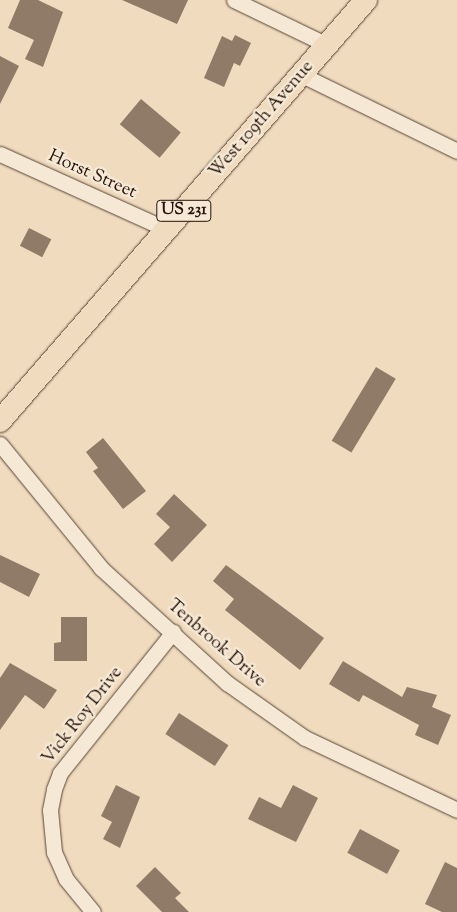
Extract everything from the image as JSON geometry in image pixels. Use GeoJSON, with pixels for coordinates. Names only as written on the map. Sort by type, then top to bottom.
{"type":"FeatureCollection","features":[{"type":"Feature","properties":{"kind":"main road","name":"West 109th Avenue"},"geometry":{"type":"LineString","coordinates":[[0,420],[168,230],[300,74],[366,0]]}},
{"type":"Feature","properties":{"kind":"street"},"geometry":{"type":"LineString","coordinates":[[234,0],[327,45]]}},
{"type":"Feature","properties":{"kind":"street"},"geometry":{"type":"LineString","coordinates":[[300,74],[457,151]]}},
{"type":"Feature","properties":{"kind":"street","name":"Horst Street"},"geometry":{"type":"LineString","coordinates":[[0,154],[168,230]]}},
{"type":"Feature","properties":{"kind":"street","name":"Tenbrook Drive"},"geometry":{"type":"LineString","coordinates":[[0,444],[101,568],[227,683],[305,738],[457,810]]}},
{"type":"Feature","properties":{"kind":"street","name":"Vick Roy Drive"},"geometry":{"type":"LineString","coordinates":[[93,912],[66,879],[54,852],[50,810],[54,789],[60,772],[173,632]]}},
{"type":"Feature","properties":{"kind":"building"},"geometry":{"type":"Polygon","coordinates":[[[20,0],[38,0],[63,12],[43,67],[25,59],[34,40],[8,28],[20,0]]]}},
{"type":"Feature","properties":{"kind":"building"},"geometry":{"type":"Polygon","coordinates":[[[122,0],[188,0],[177,24],[122,0]]]}},
{"type":"Feature","properties":{"kind":"building"},"geometry":{"type":"Polygon","coordinates":[[[235,35],[251,43],[240,66],[234,63],[224,87],[204,78],[222,36],[232,41],[235,35]]]}},
{"type":"Feature","properties":{"kind":"building"},"geometry":{"type":"Polygon","coordinates":[[[0,56],[19,66],[0,104],[0,56]]]}},
{"type":"Feature","properties":{"kind":"building"},"geometry":{"type":"Polygon","coordinates":[[[141,99],[181,132],[160,158],[120,124],[141,99]]]}},
{"type":"Feature","properties":{"kind":"building"},"geometry":{"type":"Polygon","coordinates":[[[29,228],[51,239],[42,257],[20,246],[29,228]]]}},
{"type":"Feature","properties":{"kind":"building"},"geometry":{"type":"Polygon","coordinates":[[[376,367],[396,379],[351,453],[332,441],[376,367]]]}},
{"type":"Feature","properties":{"kind":"building"},"geometry":{"type":"Polygon","coordinates":[[[103,438],[146,491],[123,509],[93,471],[98,468],[86,452],[103,438]]]}},
{"type":"Feature","properties":{"kind":"building"},"geometry":{"type":"Polygon","coordinates":[[[174,494],[207,525],[172,562],[154,544],[170,527],[156,514],[174,494]]]}},
{"type":"Feature","properties":{"kind":"building"},"geometry":{"type":"Polygon","coordinates":[[[0,555],[40,574],[29,597],[0,582],[0,555]]]}},
{"type":"Feature","properties":{"kind":"building"},"geometry":{"type":"Polygon","coordinates":[[[226,565],[324,638],[300,670],[225,610],[234,599],[213,581],[226,565]]]}},
{"type":"Feature","properties":{"kind":"building"},"geometry":{"type":"Polygon","coordinates":[[[61,617],[87,617],[87,661],[54,661],[54,643],[61,642],[61,617]]]}},
{"type":"Feature","properties":{"kind":"building"},"geometry":{"type":"Polygon","coordinates":[[[343,661],[402,697],[407,687],[437,695],[432,707],[451,715],[438,745],[415,735],[419,725],[363,695],[359,702],[329,684],[343,661]]]}},
{"type":"Feature","properties":{"kind":"building"},"geometry":{"type":"Polygon","coordinates":[[[10,663],[57,690],[44,709],[25,695],[0,730],[0,678],[10,663]]]}},
{"type":"Feature","properties":{"kind":"building"},"geometry":{"type":"Polygon","coordinates":[[[179,713],[228,745],[215,766],[165,734],[179,713]]]}},
{"type":"Feature","properties":{"kind":"building"},"geometry":{"type":"Polygon","coordinates":[[[116,785],[140,797],[120,848],[103,839],[112,822],[101,816],[116,785]]]}},
{"type":"Feature","properties":{"kind":"building"},"geometry":{"type":"Polygon","coordinates":[[[293,785],[318,798],[296,842],[248,819],[259,797],[281,808],[293,785]]]}},
{"type":"Feature","properties":{"kind":"building"},"geometry":{"type":"Polygon","coordinates":[[[360,829],[400,850],[387,874],[347,853],[360,829]]]}},
{"type":"Feature","properties":{"kind":"building"},"geometry":{"type":"Polygon","coordinates":[[[445,862],[457,868],[457,912],[442,912],[425,904],[445,862]]]}},
{"type":"Feature","properties":{"kind":"building"},"geometry":{"type":"Polygon","coordinates":[[[155,867],[181,893],[175,898],[189,912],[162,912],[136,886],[155,867]]]}}]}
